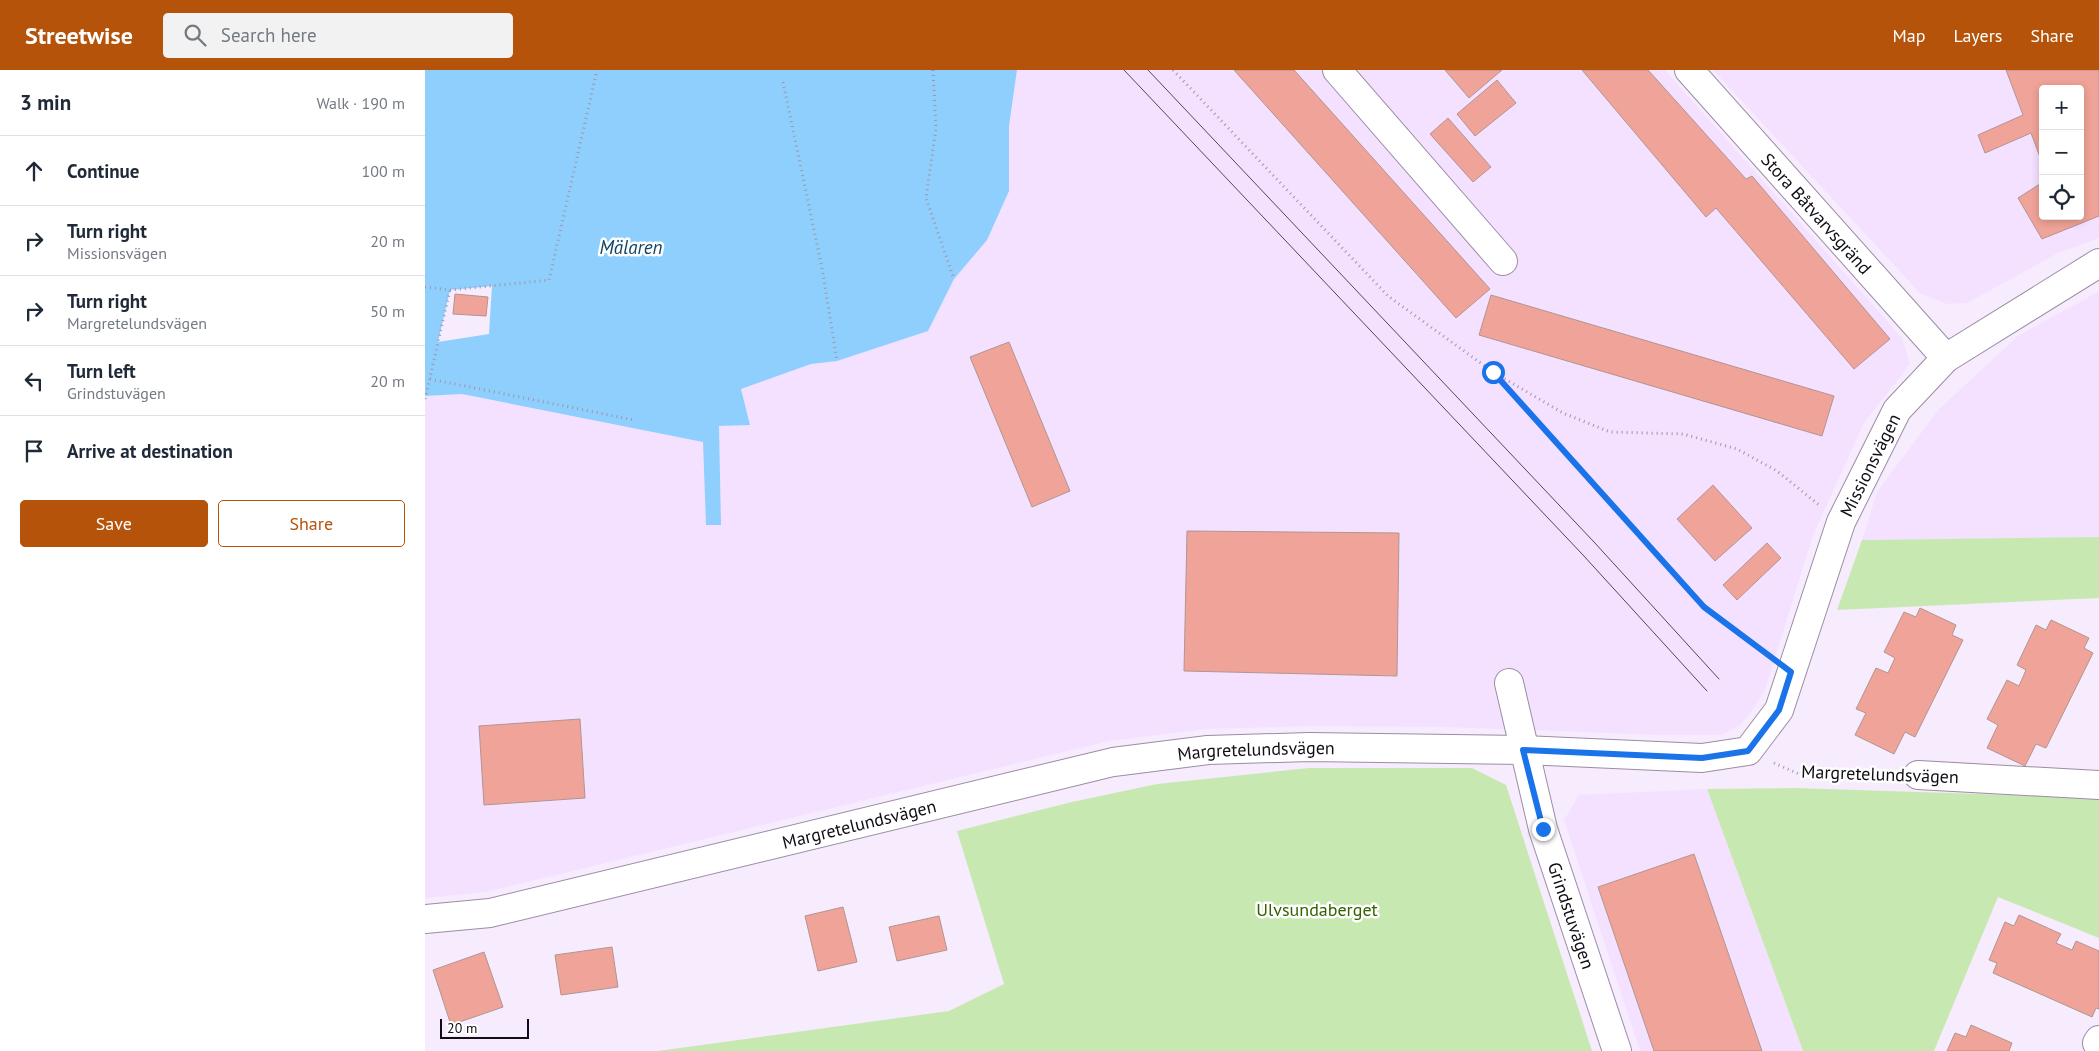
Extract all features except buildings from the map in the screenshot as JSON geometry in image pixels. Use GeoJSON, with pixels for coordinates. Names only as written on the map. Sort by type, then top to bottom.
{"type":"FeatureCollection","features":[{"type":"Feature","properties":{"kind":"street"},"geometry":{"type":"LineString","coordinates":[[1337,70],[1503,261]]}},
{"type":"Feature","properties":{"kind":"street","name":"Stora Båtvarvsgränd"},"geometry":{"type":"LineString","coordinates":[[1689,70],[1946,358]]}},
{"type":"Feature","properties":{"kind":"street","name":"Missionsvägen"},"geometry":{"type":"LineString","coordinates":[[1748,751],[1779,710],[1841,522],[1897,410],[1946,358],[2099,263]]}},
{"type":"Feature","properties":{"kind":"street","name":"Grindstuvägen"},"geometry":{"type":"LineString","coordinates":[[1509,683],[1523,750],[1543,829],[1617,1051]]}},
{"type":"Feature","properties":{"kind":"street","name":"Margretelundsvägen"},"geometry":{"type":"LineString","coordinates":[[425,919],[490,913],[1113,762],[1227,750],[1319,747],[1523,750],[1702,758],[1748,751]]}},
{"type":"Feature","properties":{"kind":"street","name":"Margretelundsvägen"},"geometry":{"type":"LineString","coordinates":[[1918,775],[2099,785]]}},
{"type":"Feature","properties":{"kind":"path"},"geometry":{"type":"LineString","coordinates":[[425,287],[450,290],[549,280],[597,70]]}},
{"type":"Feature","properties":{"kind":"path"},"geometry":{"type":"LineString","coordinates":[[933,70],[936,128],[926,198],[954,279]]}},
{"type":"Feature","properties":{"kind":"path"},"geometry":{"type":"LineString","coordinates":[[1173,70],[1389,296],[1493,372],[1563,413],[1610,432],[1683,434],[1737,449],[1777,471],[1841,522]]}},
{"type":"Feature","properties":{"kind":"path"},"geometry":{"type":"LineString","coordinates":[[783,82],[822,268],[837,361]]}},
{"type":"Feature","properties":{"kind":"path"},"geometry":{"type":"LineString","coordinates":[[425,399],[450,290]]}},
{"type":"Feature","properties":{"kind":"path"},"geometry":{"type":"LineString","coordinates":[[1493,372],[1704,607],[1791,672]]}},
{"type":"Feature","properties":{"kind":"path"},"geometry":{"type":"LineString","coordinates":[[430,379],[634,420]]}},
{"type":"Feature","properties":{"kind":"path","name":"Margretelundsvägen"},"geometry":{"type":"LineString","coordinates":[[1748,751],[1799,774],[1918,775]]}},
{"type":"Feature","properties":{"kind":"shaded area"},"geometry":{"type":"Polygon","coordinates":[[[1017,70],[1665,70],[1902,338],[1910,364],[1864,423],[1813,535],[1765,690],[1751,712],[1740,725],[1722,735],[1661,735],[1448,727],[1309,726],[1207,729],[1109,741],[486,892],[425,898],[425,396],[462,394],[703,442],[706,524],[721,525],[719,426],[740,389],[811,364],[837,361],[928,331],[954,279],[987,240],[1009,126],[1017,70]]]}},
{"type":"Feature","properties":{"kind":"shaded area"},"geometry":{"type":"Polygon","coordinates":[[[1713,70],[2099,70],[2099,238],[2058,253],[1967,303],[1947,304],[1920,293],[1713,70]]]}},
{"type":"Feature","properties":{"kind":"shaded area"},"geometry":{"type":"Polygon","coordinates":[[[2099,291],[2099,537],[1862,540],[1877,492],[1939,409],[2018,336],[2099,291]]]}},
{"type":"Feature","properties":{"kind":"shaded area"},"geometry":{"type":"Polygon","coordinates":[[[1707,789],[1803,1051],[1640,1051],[1564,820],[1579,795],[1707,789]]]}},
{"type":"Feature","properties":{"kind":"green space"},"geometry":{"type":"Polygon","coordinates":[[[2099,537],[2099,598],[1837,610],[1862,540],[2099,537]]]}},
{"type":"Feature","properties":{"kind":"green space","name":"Ulvsundaberget"},"geometry":{"type":"Polygon","coordinates":[[[1309,768],[1472,768],[1506,785],[1592,1051],[658,1051],[949,1011],[1004,984],[957,831],[1072,802],[1157,784],[1309,768]]]}},
{"type":"Feature","properties":{"kind":"green space"},"geometry":{"type":"Polygon","coordinates":[[[1795,788],[2099,798],[2099,938],[1998,897],[1934,1051],[1803,1051],[1707,789],[1795,788]]]}},
{"type":"Feature","properties":{"kind":"water","name":"Mälaren"},"geometry":{"type":"Polygon","coordinates":[[[425,70],[1017,70],[1009,126],[1009,191],[987,240],[954,279],[928,331],[837,361],[811,364],[741,389],[750,425],[719,426],[721,525],[706,525],[703,442],[462,394],[425,396],[425,70]]]}},
{"type":"Feature","properties":{"kind":"pier"},"geometry":{"type":"Polygon","coordinates":[[[492,286],[489,334],[438,342],[450,290],[492,286]]]}},
{"type":"Feature","properties":{"kind":"tram line"},"geometry":{"type":"LineString","coordinates":[[1124,70],[1583,555],[1707,691]]}},
{"type":"Feature","properties":{"kind":"tram line"},"geometry":{"type":"LineString","coordinates":[[1148,70],[1594,542],[1719,679]]}},
{"type":"Feature","properties":{"kind":"route"},"geometry":{"type":"LineString","coordinates":[[1493,372],[1704,607],[1791,672],[1779,710],[1748,751],[1702,758],[1523,750],[1543,829]]}}]}
